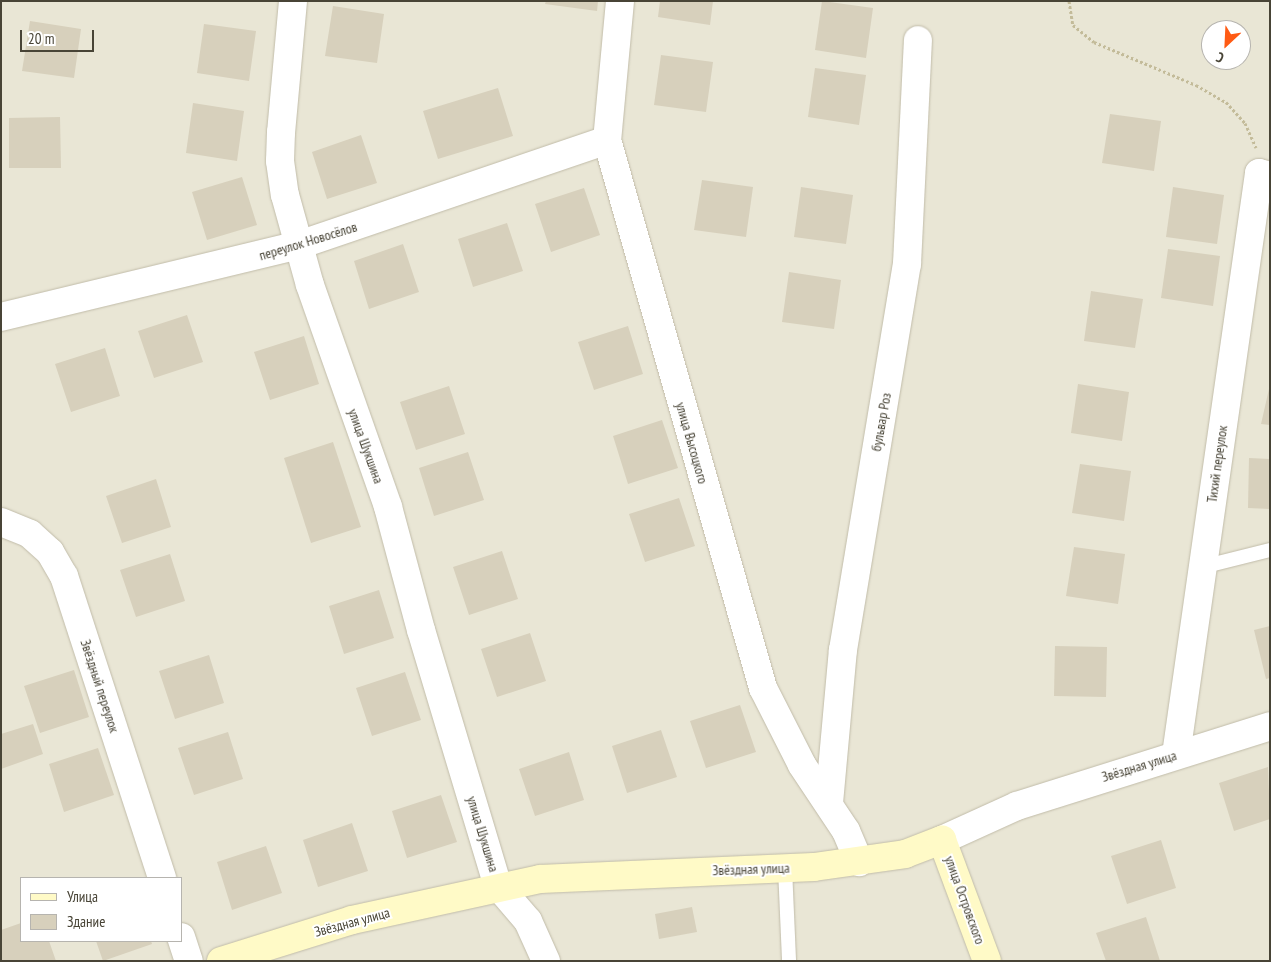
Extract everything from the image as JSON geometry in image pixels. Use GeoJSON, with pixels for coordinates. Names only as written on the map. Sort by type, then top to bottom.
{"type":"FeatureCollection","features":[{"type":"Feature","properties":{"kind":"street","name":"улица Шукшина"},"geometry":{"type":"LineString","coordinates":[[293,1],[280,161],[299,245],[328,342],[388,507],[421,630],[498,886]]}},
{"type":"Feature","properties":{"kind":"street","name":"улица Высоцкого"},"geometry":{"type":"LineString","coordinates":[[620,1],[607,140],[750,649],[782,729],[802,765],[846,831],[859,862]]}},
{"type":"Feature","properties":{"kind":"street","name":"бульвар Роз"},"geometry":{"type":"LineString","coordinates":[[829,804],[843,650],[907,264],[918,40]]}},
{"type":"Feature","properties":{"kind":"street","name":"переулок Новосёлов"},"geometry":{"type":"LineString","coordinates":[[1,317],[299,245],[607,140]]}},
{"type":"Feature","properties":{"kind":"street","name":"Тихий переулок"},"geometry":{"type":"LineString","coordinates":[[1176,755],[1202,567],[1264,174]]}},
{"type":"Feature","properties":{"kind":"street","name":"Звёздный переулок"},"geometry":{"type":"LineString","coordinates":[[1,522],[30,534],[50,552],[64,576],[162,877]]}},
{"type":"Feature","properties":{"kind":"street","name":"Звёздная улица"},"geometry":{"type":"LineString","coordinates":[[220,961],[352,920],[498,886],[588,874],[785,868],[859,862],[905,854],[942,840],[1017,806],[1270,726]]}},
{"type":"Feature","properties":{"kind":"street","name":"улица Островского"},"geometry":{"type":"LineString","coordinates":[[942,840],[987,961]]}},
{"type":"Feature","properties":{"kind":"street"},"geometry":{"type":"LineString","coordinates":[[498,886],[528,921],[546,961]]}},
{"type":"Feature","properties":{"kind":"street"},"geometry":{"type":"LineString","coordinates":[[182,940],[189,961]]}},
{"type":"Feature","properties":{"kind":"lane"},"geometry":{"type":"LineString","coordinates":[[1202,567],[1270,550]]}},
{"type":"Feature","properties":{"kind":"lane"},"geometry":{"type":"LineString","coordinates":[[785,868],[789,961]]}},
{"type":"Feature","properties":{"kind":"path"},"geometry":{"type":"LineString","coordinates":[[1069,1],[1073,24],[1094,42],[1196,85],[1226,102],[1245,123],[1256,148],[1264,174]]}},
{"type":"Feature","properties":{"kind":"shaded area"},"geometry":{"type":"Polygon","coordinates":[[[1,1],[1270,1],[1270,961],[1,961],[1,1]]]}},
{"type":"Feature","properties":{"kind":"building"},"geometry":{"type":"Polygon","coordinates":[[[546,1],[598,1],[597,11],[545,4],[546,1]]]}},
{"type":"Feature","properties":{"kind":"building"},"geometry":{"type":"Polygon","coordinates":[[[660,1],[713,1],[710,25],[658,17],[660,1]]]}},
{"type":"Feature","properties":{"kind":"building"},"geometry":{"type":"Polygon","coordinates":[[[822,1],[873,8],[866,58],[815,50],[822,1]]]}},
{"type":"Feature","properties":{"kind":"building"},"geometry":{"type":"Polygon","coordinates":[[[333,6],[384,14],[377,63],[325,56],[333,6]]]}},
{"type":"Feature","properties":{"kind":"building"},"geometry":{"type":"Polygon","coordinates":[[[30,21],[81,29],[74,78],[22,71],[30,21]]]}},
{"type":"Feature","properties":{"kind":"building"},"geometry":{"type":"Polygon","coordinates":[[[204,24],[256,31],[249,81],[197,73],[204,24]]]}},
{"type":"Feature","properties":{"kind":"building"},"geometry":{"type":"Polygon","coordinates":[[[661,55],[713,62],[706,112],[654,105],[661,55]]]}},
{"type":"Feature","properties":{"kind":"building"},"geometry":{"type":"Polygon","coordinates":[[[815,68],[866,75],[859,125],[808,117],[815,68]]]}},
{"type":"Feature","properties":{"kind":"building"},"geometry":{"type":"Polygon","coordinates":[[[498,88],[513,136],[438,159],[423,111],[498,88]]]}},
{"type":"Feature","properties":{"kind":"building"},"geometry":{"type":"Polygon","coordinates":[[[193,103],[244,111],[237,161],[186,153],[193,103]]]}},
{"type":"Feature","properties":{"kind":"building"},"geometry":{"type":"Polygon","coordinates":[[[1110,114],[1161,121],[1154,171],[1102,163],[1110,114]]]}},
{"type":"Feature","properties":{"kind":"building"},"geometry":{"type":"Polygon","coordinates":[[[60,117],[61,168],[9,168],[9,118],[60,117]]]}},
{"type":"Feature","properties":{"kind":"building"},"geometry":{"type":"Polygon","coordinates":[[[361,135],[377,183],[327,199],[312,152],[361,135]]]}},
{"type":"Feature","properties":{"kind":"building"},"geometry":{"type":"Polygon","coordinates":[[[242,177],[257,225],[207,240],[192,192],[242,177]]]}},
{"type":"Feature","properties":{"kind":"building"},"geometry":{"type":"Polygon","coordinates":[[[702,180],[753,187],[746,237],[694,230],[702,180]]]}},
{"type":"Feature","properties":{"kind":"building"},"geometry":{"type":"Polygon","coordinates":[[[801,187],[853,195],[846,244],[794,237],[801,187]]]}},
{"type":"Feature","properties":{"kind":"building"},"geometry":{"type":"Polygon","coordinates":[[[1173,187],[1224,195],[1217,244],[1166,237],[1173,187]]]}},
{"type":"Feature","properties":{"kind":"building"},"geometry":{"type":"Polygon","coordinates":[[[584,188],[600,235],[551,252],[535,204],[584,188]]]}},
{"type":"Feature","properties":{"kind":"building"},"geometry":{"type":"Polygon","coordinates":[[[507,223],[523,271],[473,287],[458,239],[507,223]]]}},
{"type":"Feature","properties":{"kind":"building"},"geometry":{"type":"Polygon","coordinates":[[[403,244],[419,292],[369,309],[354,261],[403,244]]]}},
{"type":"Feature","properties":{"kind":"building"},"geometry":{"type":"Polygon","coordinates":[[[1168,249],[1220,256],[1213,306],[1161,298],[1168,249]]]}},
{"type":"Feature","properties":{"kind":"building"},"geometry":{"type":"Polygon","coordinates":[[[789,272],[841,280],[834,329],[782,322],[789,272]]]}},
{"type":"Feature","properties":{"kind":"building"},"geometry":{"type":"Polygon","coordinates":[[[1091,291],[1143,299],[1135,348],[1084,341],[1091,291]]]}},
{"type":"Feature","properties":{"kind":"building"},"geometry":{"type":"Polygon","coordinates":[[[187,315],[203,362],[154,378],[138,331],[187,315]]]}},
{"type":"Feature","properties":{"kind":"building"},"geometry":{"type":"Polygon","coordinates":[[[628,326],[643,374],[594,390],[578,342],[628,326]]]}},
{"type":"Feature","properties":{"kind":"building"},"geometry":{"type":"Polygon","coordinates":[[[304,336],[319,384],[270,400],[254,352],[304,336]]]}},
{"type":"Feature","properties":{"kind":"building"},"geometry":{"type":"Polygon","coordinates":[[[105,348],[120,396],[71,412],[55,364],[105,348]]]}},
{"type":"Feature","properties":{"kind":"building"},"geometry":{"type":"Polygon","coordinates":[[[1078,384],[1129,392],[1122,441],[1071,433],[1078,384]]]}},
{"type":"Feature","properties":{"kind":"building"},"geometry":{"type":"Polygon","coordinates":[[[449,386],[465,434],[416,450],[400,402],[449,386]]]}},
{"type":"Feature","properties":{"kind":"building"},"geometry":{"type":"Polygon","coordinates":[[[1270,389],[1270,425],[1261,424],[1270,389]]]}},
{"type":"Feature","properties":{"kind":"building"},"geometry":{"type":"Polygon","coordinates":[[[662,420],[678,468],[628,484],[613,436],[662,420]]]}},
{"type":"Feature","properties":{"kind":"building"},"geometry":{"type":"Polygon","coordinates":[[[333,442],[361,527],[311,543],[284,458],[333,442]]]}},
{"type":"Feature","properties":{"kind":"building"},"geometry":{"type":"Polygon","coordinates":[[[468,452],[484,500],[434,516],[419,468],[468,452]]]}},
{"type":"Feature","properties":{"kind":"building"},"geometry":{"type":"Polygon","coordinates":[[[1249,458],[1270,459],[1270,509],[1248,508],[1249,458]]]}},
{"type":"Feature","properties":{"kind":"building"},"geometry":{"type":"Polygon","coordinates":[[[1080,464],[1131,471],[1124,521],[1072,513],[1080,464]]]}},
{"type":"Feature","properties":{"kind":"building"},"geometry":{"type":"Polygon","coordinates":[[[156,479],[171,527],[122,543],[106,496],[156,479]]]}},
{"type":"Feature","properties":{"kind":"building"},"geometry":{"type":"Polygon","coordinates":[[[679,498],[695,546],[645,562],[629,514],[679,498]]]}},
{"type":"Feature","properties":{"kind":"building"},"geometry":{"type":"Polygon","coordinates":[[[1074,547],[1125,554],[1118,604],[1066,596],[1074,547]]]}},
{"type":"Feature","properties":{"kind":"building"},"geometry":{"type":"Polygon","coordinates":[[[502,551],[518,599],[469,615],[453,567],[502,551]]]}},
{"type":"Feature","properties":{"kind":"building"},"geometry":{"type":"Polygon","coordinates":[[[170,554],[185,601],[136,617],[120,570],[170,554]]]}},
{"type":"Feature","properties":{"kind":"building"},"geometry":{"type":"Polygon","coordinates":[[[379,590],[394,638],[344,654],[329,606],[379,590]]]}},
{"type":"Feature","properties":{"kind":"building"},"geometry":{"type":"Polygon","coordinates":[[[1270,626],[1270,678],[1266,679],[1254,630],[1270,626]]]}},
{"type":"Feature","properties":{"kind":"building"},"geometry":{"type":"Polygon","coordinates":[[[530,633],[546,681],[497,697],[481,649],[530,633]]]}},
{"type":"Feature","properties":{"kind":"building"},"geometry":{"type":"Polygon","coordinates":[[[1055,646],[1107,647],[1106,697],[1054,696],[1055,646]]]}},
{"type":"Feature","properties":{"kind":"building"},"geometry":{"type":"Polygon","coordinates":[[[209,655],[224,703],[175,719],[159,671],[209,655]]]}},
{"type":"Feature","properties":{"kind":"building"},"geometry":{"type":"Polygon","coordinates":[[[74,670],[89,717],[40,733],[24,686],[74,670]]]}},
{"type":"Feature","properties":{"kind":"building"},"geometry":{"type":"Polygon","coordinates":[[[405,672],[421,720],[372,736],[356,688],[405,672]]]}},
{"type":"Feature","properties":{"kind":"building"},"geometry":{"type":"Polygon","coordinates":[[[740,705],[756,752],[706,768],[690,721],[740,705]]]}},
{"type":"Feature","properties":{"kind":"building"},"geometry":{"type":"Polygon","coordinates":[[[33,724],[43,754],[1,769],[1,734],[33,724]]]}},
{"type":"Feature","properties":{"kind":"building"},"geometry":{"type":"Polygon","coordinates":[[[661,730],[677,777],[627,793],[612,746],[661,730]]]}},
{"type":"Feature","properties":{"kind":"building"},"geometry":{"type":"Polygon","coordinates":[[[228,732],[243,779],[194,795],[178,748],[228,732]]]}},
{"type":"Feature","properties":{"kind":"building"},"geometry":{"type":"Polygon","coordinates":[[[98,748],[114,795],[64,812],[49,764],[98,748]]]}},
{"type":"Feature","properties":{"kind":"building"},"geometry":{"type":"Polygon","coordinates":[[[569,752],[584,800],[535,816],[519,769],[569,752]]]}},
{"type":"Feature","properties":{"kind":"building"},"geometry":{"type":"Polygon","coordinates":[[[1268,767],[1270,819],[1234,831],[1219,783],[1268,767]]]}},
{"type":"Feature","properties":{"kind":"building"},"geometry":{"type":"Polygon","coordinates":[[[441,795],[457,842],[407,858],[392,811],[441,795]]]}},
{"type":"Feature","properties":{"kind":"building"},"geometry":{"type":"Polygon","coordinates":[[[352,823],[368,871],[318,887],[303,840],[352,823]]]}},
{"type":"Feature","properties":{"kind":"building"},"geometry":{"type":"Polygon","coordinates":[[[1161,840],[1176,888],[1127,904],[1111,856],[1161,840]]]}},
{"type":"Feature","properties":{"kind":"building"},"geometry":{"type":"Polygon","coordinates":[[[266,846],[282,893],[232,910],[217,862],[266,846]]]}},
{"type":"Feature","properties":{"kind":"building"},"geometry":{"type":"Polygon","coordinates":[[[692,907],[697,932],[659,939],[655,914],[692,907]]]}},
{"type":"Feature","properties":{"kind":"building"},"geometry":{"type":"Polygon","coordinates":[[[1146,917],[1160,961],[1106,961],[1096,933],[1146,917]]]}},
{"type":"Feature","properties":{"kind":"building"},"geometry":{"type":"Polygon","coordinates":[[[20,923],[20,942],[49,942],[56,961],[1,961],[1,930],[20,923]]]}},
{"type":"Feature","properties":{"kind":"building"},"geometry":{"type":"Polygon","coordinates":[[[96,942],[151,942],[152,944],[103,961],[96,942]]]}}]}
